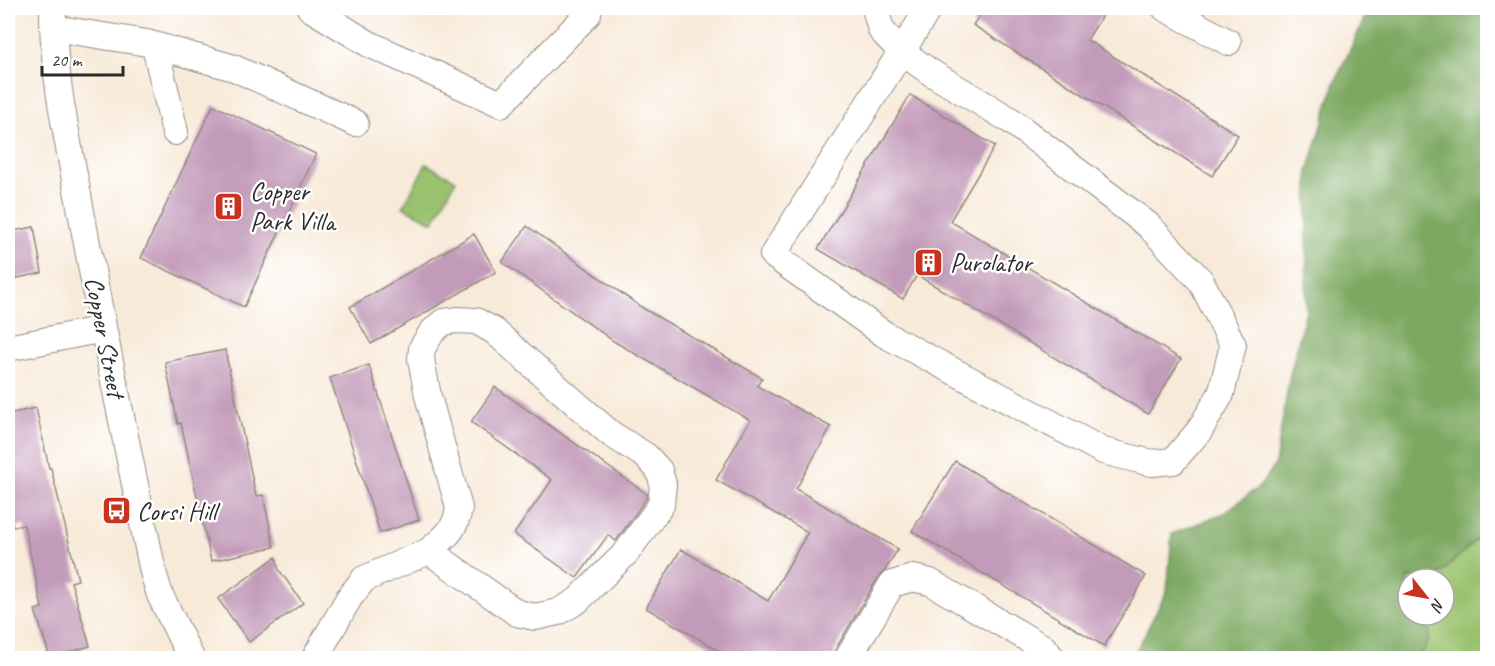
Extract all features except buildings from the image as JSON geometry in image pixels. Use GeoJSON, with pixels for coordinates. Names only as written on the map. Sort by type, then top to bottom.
{"type":"FeatureCollection","features":[{"type":"Feature","properties":{"kind":"street"},"geometry":{"type":"LineString","coordinates":[[309,8],[369,44],[501,104],[588,14],[581,8]]}},
{"type":"Feature","properties":{"kind":"street"},"geometry":{"type":"LineString","coordinates":[[875,8],[881,30],[901,51],[930,72],[1010,120],[1148,225],[1201,281],[1233,345],[1221,394],[1199,431],[1173,461],[1152,463],[1103,451],[884,334],[773,255],[901,51],[928,8]]}},
{"type":"Feature","properties":{"kind":"street"},"geometry":{"type":"LineString","coordinates":[[1165,8],[1228,42]]}},
{"type":"Feature","properties":{"kind":"street"},"geometry":{"type":"LineString","coordinates":[[53,18],[234,68],[355,123]]}},
{"type":"Feature","properties":{"kind":"street","name":"Copper Street"},"geometry":{"type":"LineString","coordinates":[[53,18],[63,114],[103,329],[153,572],[164,605],[191,658]]}},
{"type":"Feature","properties":{"kind":"street"},"geometry":{"type":"LineString","coordinates":[[155,46],[175,132]]}},
{"type":"Feature","properties":{"kind":"street"},"geometry":{"type":"LineString","coordinates":[[315,658],[349,598],[364,579],[429,551],[451,532],[458,521],[459,508],[428,396],[421,359],[422,348],[432,332],[443,322],[476,321],[494,331],[611,434],[646,456],[659,470],[663,484],[661,505],[626,553],[577,601],[558,612],[536,617],[517,613],[429,551]]}},
{"type":"Feature","properties":{"kind":"street"},"geometry":{"type":"LineString","coordinates":[[8,348],[103,329]]}},
{"type":"Feature","properties":{"kind":"street"},"geometry":{"type":"LineString","coordinates":[[849,658],[892,584],[913,578],[930,582],[1044,648],[1052,658]]}},
{"type":"Feature","properties":{"kind":"green space"},"geometry":{"type":"Polygon","coordinates":[[[1367,8],[1487,8],[1487,529],[1447,567],[1396,567],[1396,627],[1430,627],[1428,642],[1418,658],[1135,658],[1135,653],[1167,591],[1172,534],[1224,513],[1261,485],[1275,465],[1290,375],[1306,310],[1308,171],[1335,82],[1367,8]]]}},
{"type":"Feature","properties":{"kind":"green space"},"geometry":{"type":"Polygon","coordinates":[[[426,164],[456,180],[433,222],[403,207],[426,164]]]}},
{"type":"Feature","properties":{"kind":"green space"},"geometry":{"type":"Polygon","coordinates":[[[1487,529],[1487,658],[1418,658],[1428,642],[1430,627],[1456,627],[1456,567],[1447,567],[1487,529]]]}},
{"type":"Feature","properties":{"kind":"place","name":"Copper Park Villa"},"geometry":{"type":"Point","coordinates":[229,206]}},
{"type":"Feature","properties":{"kind":"place","name":"Purolator"},"geometry":{"type":"Point","coordinates":[929,262]}},
{"type":"Feature","properties":{"kind":"place","name":"Corsi Hill"},"geometry":{"type":"Point","coordinates":[116,511]}}]}
